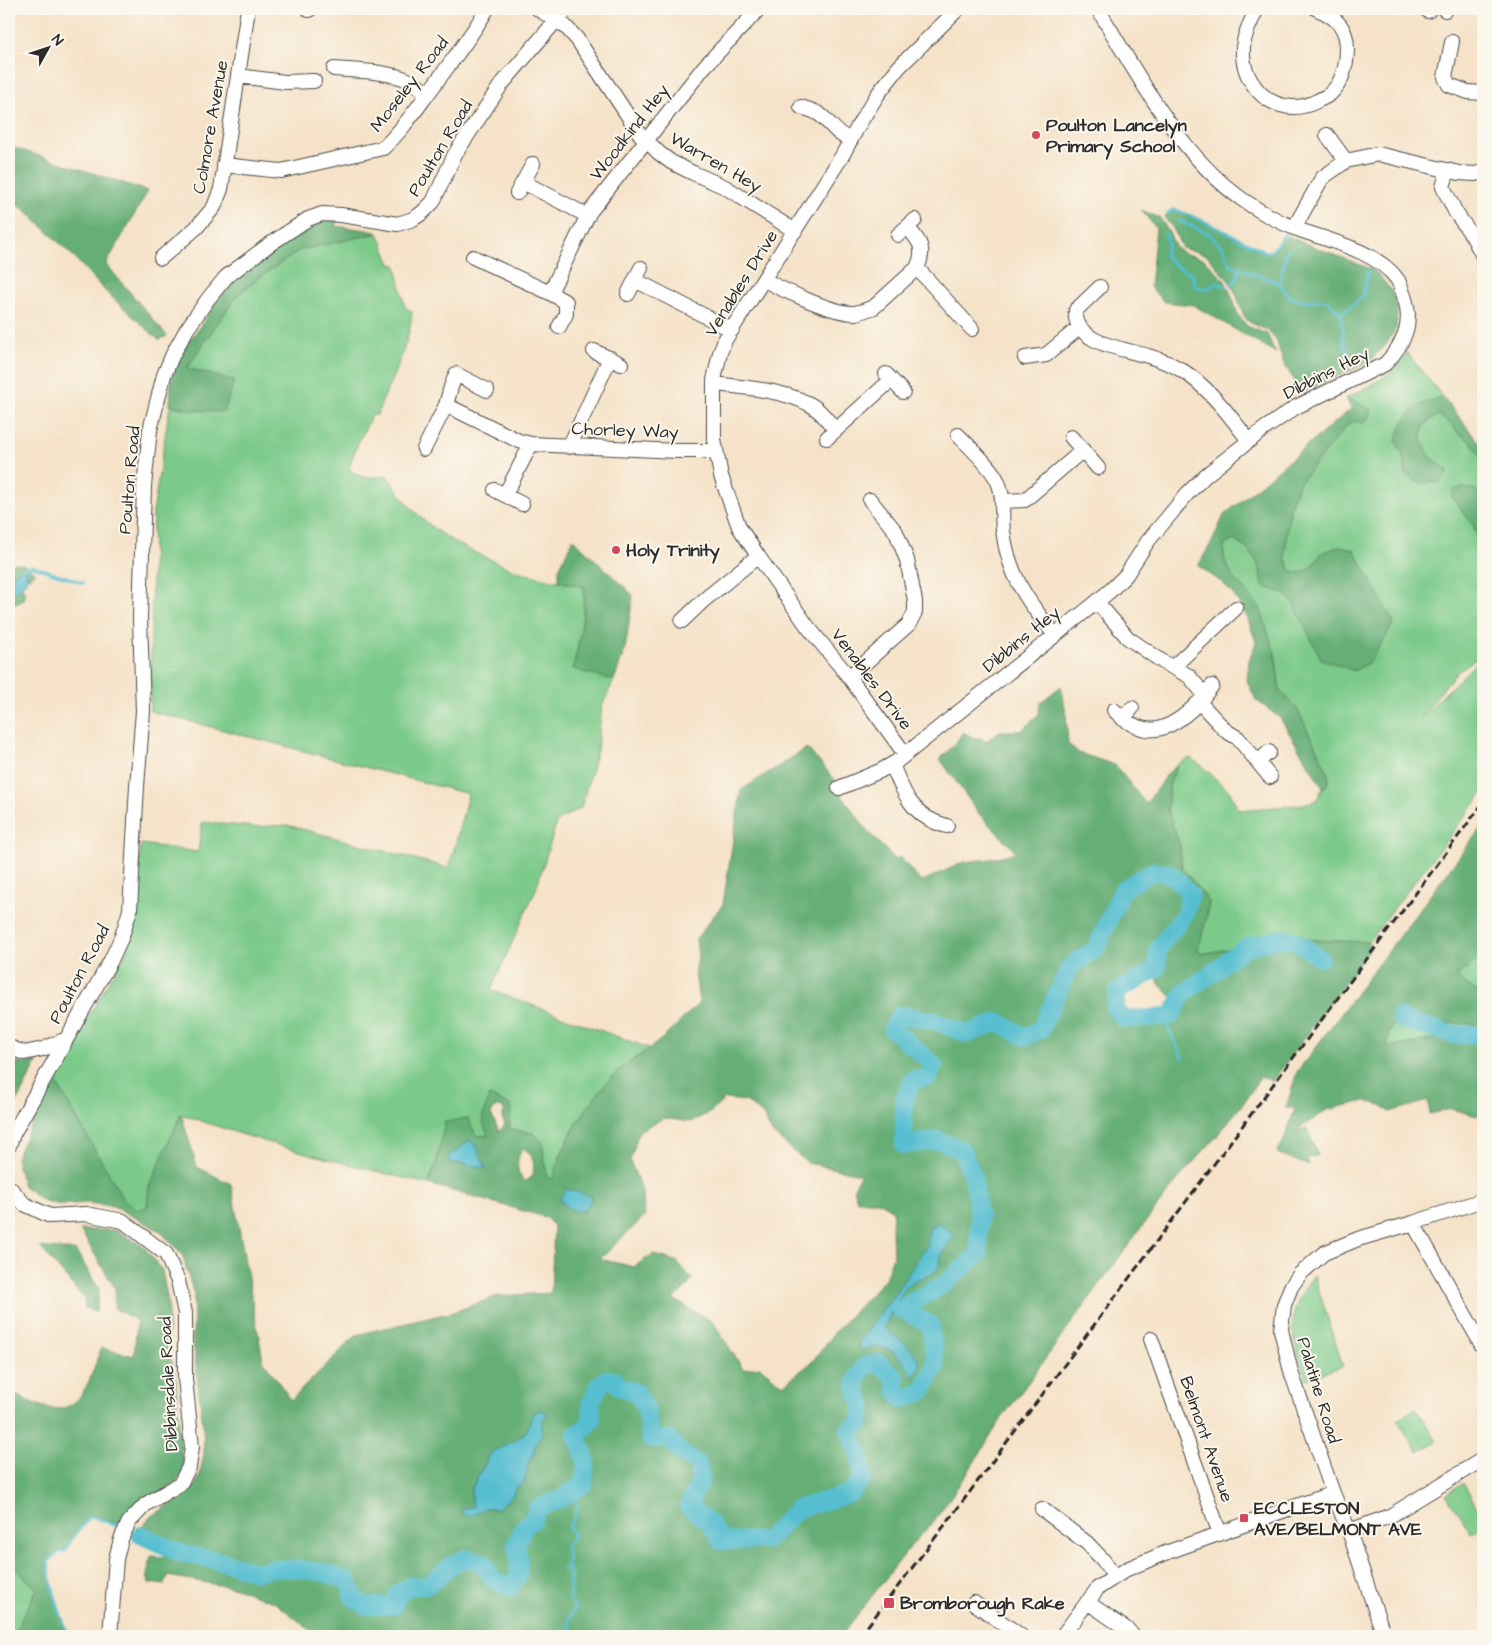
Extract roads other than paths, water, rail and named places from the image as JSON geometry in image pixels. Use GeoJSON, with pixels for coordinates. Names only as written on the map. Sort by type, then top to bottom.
{"type":"FeatureCollection","features":[{"type":"Feature","properties":{"kind":"street","name":"Colmore Avenue"},"geometry":{"type":"LineString","coordinates":[[161,259],[196,228],[214,207],[220,189],[248,9]]}},
{"type":"Feature","properties":{"kind":"street","name":"Moseley Road"},"geometry":{"type":"LineString","coordinates":[[224,165],[281,171],[383,148],[393,139],[428,93],[487,9]]}},
{"type":"Feature","properties":{"kind":"street","name":"Warren Hey"},"geometry":{"type":"LineString","coordinates":[[538,9],[565,26],[577,39],[640,134],[659,153],[671,162],[725,187],[795,231]]}},
{"type":"Feature","properties":{"kind":"street","name":"Poulton Road"},"geometry":{"type":"LineString","coordinates":[[9,1146],[13,1134],[111,960],[122,936],[130,910],[143,711],[140,618],[144,486],[150,430],[164,375],[173,354],[187,328],[226,277],[270,244],[308,219],[322,214],[343,215],[398,224],[413,219],[422,213],[433,202],[455,154],[501,85],[566,9]]}},
{"type":"Feature","properties":{"kind":"street","name":"Woodkind Hey"},"geometry":{"type":"LineString","coordinates":[[550,293],[588,216],[704,67],[759,9]]}},
{"type":"Feature","properties":{"kind":"street","name":"Venables Drive"},"geometry":{"type":"LineString","coordinates":[[905,754],[849,677],[808,627],[739,527],[728,499],[716,452],[713,412],[714,384],[720,353],[732,330],[878,94],[899,67],[958,9]]}},
{"type":"Feature","properties":{"kind":"street","name":"Dibbins Hey"},"geometry":{"type":"LineString","coordinates":[[840,788],[874,774],[892,764],[1097,602],[1126,575],[1148,541],[1187,494],[1206,475],[1296,407],[1385,364],[1393,356],[1408,328],[1408,306],[1404,294],[1398,280],[1387,268],[1373,258],[1294,228],[1244,200],[1222,182],[1198,158],[1156,102],[1098,9]]}},
{"type":"Feature","properties":{"kind":"street"},"geometry":{"type":"LineString","coordinates":[[1257,9],[1244,41],[1246,72],[1256,90],[1269,101],[1281,106],[1296,107],[1312,104],[1329,95],[1337,86],[1347,59],[1344,30],[1329,14],[1317,9]]}},
{"type":"Feature","properties":{"kind":"street"},"geometry":{"type":"LineString","coordinates":[[1452,42],[1445,77],[1449,85],[1468,92],[1483,94]]}},
{"type":"Feature","properties":{"kind":"street"},"geometry":{"type":"LineString","coordinates":[[341,73],[400,77],[428,93]]}},
{"type":"Feature","properties":{"kind":"street"},"geometry":{"type":"LineString","coordinates":[[238,76],[285,82],[306,77]]}},
{"type":"Feature","properties":{"kind":"street"},"geometry":{"type":"LineString","coordinates":[[801,107],[818,113],[835,131],[850,140]]}},
{"type":"Feature","properties":{"kind":"street"},"geometry":{"type":"LineString","coordinates":[[1333,138],[1346,161]]}},
{"type":"Feature","properties":{"kind":"street"},"geometry":{"type":"LineString","coordinates":[[1294,228],[1322,178],[1346,161],[1378,154],[1459,173],[1475,174],[1483,172]]}},
{"type":"Feature","properties":{"kind":"street"},"geometry":{"type":"LineString","coordinates":[[533,164],[520,188],[588,216]]}},
{"type":"Feature","properties":{"kind":"street"},"geometry":{"type":"LineString","coordinates":[[1448,170],[1443,187],[1456,213],[1483,254]]}},
{"type":"Feature","properties":{"kind":"street"},"geometry":{"type":"LineString","coordinates":[[764,280],[784,291],[836,310],[855,313],[874,307],[917,268],[921,261],[921,245],[918,238],[907,228]]}},
{"type":"Feature","properties":{"kind":"street"},"geometry":{"type":"LineString","coordinates":[[473,257],[566,302],[566,314],[559,327]]}},
{"type":"Feature","properties":{"kind":"street"},"geometry":{"type":"LineString","coordinates":[[917,268],[972,329]]}},
{"type":"Feature","properties":{"kind":"street"},"geometry":{"type":"LineString","coordinates":[[628,294],[638,274],[732,330]]}},
{"type":"Feature","properties":{"kind":"street"},"geometry":{"type":"LineString","coordinates":[[1096,295],[1076,310],[1075,316],[1080,327],[1087,334],[1098,342],[1171,364],[1188,375],[1204,387],[1228,413],[1249,441]]}},
{"type":"Feature","properties":{"kind":"street"},"geometry":{"type":"LineString","coordinates":[[1025,358],[1046,355],[1080,327]]}},
{"type":"Feature","properties":{"kind":"street"},"geometry":{"type":"LineString","coordinates":[[569,447],[616,361],[594,351]]}},
{"type":"Feature","properties":{"kind":"street"},"geometry":{"type":"LineString","coordinates":[[424,449],[446,406],[450,387],[456,374],[487,390]]}},
{"type":"Feature","properties":{"kind":"street"},"geometry":{"type":"LineString","coordinates":[[714,384],[755,389],[808,403],[822,414],[831,434],[888,377],[903,392]]}},
{"type":"Feature","properties":{"kind":"street","name":"Chorley Way"},"geometry":{"type":"LineString","coordinates":[[446,406],[518,441],[531,444],[676,452],[716,452]]}},
{"type":"Feature","properties":{"kind":"street"},"geometry":{"type":"LineString","coordinates":[[960,433],[997,478],[1002,502],[1002,529],[1013,574],[1022,592],[1055,635]]}},
{"type":"Feature","properties":{"kind":"street"},"geometry":{"type":"LineString","coordinates":[[1071,437],[1098,468]]}},
{"type":"Feature","properties":{"kind":"street"},"geometry":{"type":"LineString","coordinates":[[522,504],[500,493],[531,444]]}},
{"type":"Feature","properties":{"kind":"street"},"geometry":{"type":"LineString","coordinates":[[1002,502],[1024,500],[1083,450]]}},
{"type":"Feature","properties":{"kind":"street"},"geometry":{"type":"LineString","coordinates":[[849,677],[909,624],[915,612],[915,600],[906,560],[896,532],[870,500]]}},
{"type":"Feature","properties":{"kind":"street"},"geometry":{"type":"LineString","coordinates":[[681,620],[758,556]]}},
{"type":"Feature","properties":{"kind":"street"},"geometry":{"type":"LineString","coordinates":[[1097,602],[1128,638],[1146,651],[1189,676],[1205,694],[1226,731],[1238,738],[1270,777]]}},
{"type":"Feature","properties":{"kind":"street"},"geometry":{"type":"LineString","coordinates":[[1173,666],[1226,611]]}},
{"type":"Feature","properties":{"kind":"street"},"geometry":{"type":"LineString","coordinates":[[1123,712],[1139,728],[1149,731],[1161,729],[1176,721],[1205,694]]}},
{"type":"Feature","properties":{"kind":"street"},"geometry":{"type":"LineString","coordinates":[[1258,762],[1269,752]]}},
{"type":"Feature","properties":{"kind":"street"},"geometry":{"type":"LineString","coordinates":[[892,764],[899,784],[911,805],[939,828]]}},
{"type":"Feature","properties":{"kind":"street"},"geometry":{"type":"LineString","coordinates":[[9,1047],[24,1053],[43,1049],[66,1038]]}},
{"type":"Feature","properties":{"kind":"street","name":"Dibbinsdale Road"},"geometry":{"type":"LineString","coordinates":[[9,1187],[24,1204],[50,1216],[86,1214],[123,1221],[166,1254],[178,1282],[184,1313],[185,1378],[192,1447],[190,1467],[180,1484],[146,1504],[129,1522],[121,1540],[116,1559],[110,1636]]}},
{"type":"Feature","properties":{"kind":"street","name":"Palatine Road"},"geometry":{"type":"LineString","coordinates":[[1380,1635],[1349,1531],[1333,1493],[1291,1372],[1281,1330],[1284,1305],[1291,1286],[1300,1274],[1324,1253],[1358,1239],[1483,1200]]}},
{"type":"Feature","properties":{"kind":"street"},"geometry":{"type":"LineString","coordinates":[[1413,1223],[1483,1347]]}},
{"type":"Feature","properties":{"kind":"street","name":"Belmont Avenue"},"geometry":{"type":"LineString","coordinates":[[1151,1339],[1153,1359],[1220,1534]]}},
{"type":"Feature","properties":{"kind":"street"},"geometry":{"type":"LineString","coordinates":[[1349,1531],[1390,1516],[1483,1459]]}},
{"type":"Feature","properties":{"kind":"street"},"geometry":{"type":"LineString","coordinates":[[1062,1636],[1098,1588],[1127,1569],[1333,1493]]}},
{"type":"Feature","properties":{"kind":"street"},"geometry":{"type":"LineString","coordinates":[[1042,1508],[1088,1543],[1115,1577]]}},
{"type":"Feature","properties":{"kind":"street"},"geometry":{"type":"LineString","coordinates":[[1087,1602],[1128,1630],[1133,1636]]}},
{"type":"Feature","properties":{"kind":"street"},"geometry":{"type":"LineString","coordinates":[[974,1603],[1021,1636]]}},
{"type":"Feature","properties":{"kind":"water"},"geometry":{"type":"Polygon","coordinates":[[[22,569],[27,574],[26,582],[15,591],[12,591],[12,578],[16,572],[22,569]]]}},
{"type":"Feature","properties":{"kind":"water"},"geometry":{"type":"Polygon","coordinates":[[[470,1140],[477,1148],[486,1168],[448,1162],[449,1156],[470,1140]]]}},
{"type":"Feature","properties":{"kind":"water"},"geometry":{"type":"Polygon","coordinates":[[[566,1189],[591,1196],[590,1203],[585,1207],[584,1212],[567,1208],[560,1199],[566,1189]]]}},
{"type":"Feature","properties":{"kind":"water"},"geometry":{"type":"Polygon","coordinates":[[[940,1223],[954,1235],[941,1257],[938,1269],[930,1275],[913,1281],[903,1291],[884,1328],[904,1343],[916,1356],[919,1370],[913,1377],[903,1362],[890,1350],[873,1347],[860,1350],[859,1342],[894,1295],[928,1244],[928,1233],[933,1225],[940,1223]]]}},
{"type":"Feature","properties":{"kind":"water"},"geometry":{"type":"Polygon","coordinates":[[[540,1410],[548,1413],[542,1421],[542,1433],[534,1448],[535,1452],[529,1461],[523,1484],[516,1487],[512,1496],[499,1508],[485,1508],[471,1516],[463,1515],[461,1509],[473,1507],[471,1490],[491,1453],[514,1441],[527,1431],[532,1415],[540,1410]]]}},
{"type":"Feature","properties":{"kind":"waterway"},"geometry":{"type":"LineString","coordinates":[[1168,213],[1174,209],[1221,229],[1266,252],[1272,251],[1284,235]]}},
{"type":"Feature","properties":{"kind":"waterway"},"geometry":{"type":"LineString","coordinates":[[1180,221],[1210,234],[1222,246],[1231,265],[1279,283],[1290,298],[1328,301],[1340,314],[1343,339],[1347,351]]}},
{"type":"Feature","properties":{"kind":"waterway"},"geometry":{"type":"LineString","coordinates":[[1166,234],[1168,244],[1165,255],[1177,267],[1192,274],[1195,285],[1204,289],[1217,283],[1225,286]]}},
{"type":"Feature","properties":{"kind":"waterway"},"geometry":{"type":"LineString","coordinates":[[1279,283],[1288,250]]}},
{"type":"Feature","properties":{"kind":"waterway"},"geometry":{"type":"LineString","coordinates":[[1232,285],[1240,268]]}},
{"type":"Feature","properties":{"kind":"waterway"},"geometry":{"type":"LineString","coordinates":[[1340,314],[1362,297],[1368,272]]}},
{"type":"Feature","properties":{"kind":"waterway"},"geometry":{"type":"LineString","coordinates":[[22,569],[33,566],[83,583]]}},
{"type":"Feature","properties":{"kind":"waterway"},"geometry":{"type":"LineString","coordinates":[[141,1535],[180,1553],[225,1562],[256,1572],[271,1568],[327,1573],[348,1581],[354,1598],[366,1606],[394,1606],[397,1595],[409,1586],[426,1586],[450,1566],[466,1558],[484,1563],[492,1579],[510,1588],[518,1576],[519,1561],[516,1545],[524,1527],[533,1520],[537,1508],[559,1500],[584,1484],[586,1460],[576,1434],[592,1420],[591,1403],[599,1386],[606,1379],[614,1380],[621,1388],[636,1392],[646,1409],[650,1439],[669,1439],[681,1453],[698,1464],[701,1480],[688,1506],[710,1523],[721,1541],[768,1540],[797,1509],[849,1494],[863,1478],[860,1456],[849,1430],[860,1425],[863,1404],[858,1394],[856,1382],[864,1366],[879,1363],[896,1378],[896,1391],[903,1399],[922,1392],[936,1365],[930,1324],[900,1309],[944,1284],[979,1254],[979,1215],[973,1176],[962,1150],[939,1140],[904,1145],[904,1099],[913,1080],[929,1077],[934,1065],[892,1029],[900,1015],[935,1021],[967,1034],[998,1022],[1026,1037],[1041,1029],[1070,966],[1096,949],[1123,889],[1153,871],[1171,874],[1190,894],[1185,914],[1158,949],[1157,969],[1118,991],[1115,1009],[1124,1019],[1172,1015],[1183,994],[1247,947],[1281,938],[1292,940],[1302,945],[1320,958]]}},
{"type":"Feature","properties":{"kind":"waterway"},"geometry":{"type":"LineString","coordinates":[[1162,1016],[1183,1058]]}},
{"type":"Feature","properties":{"kind":"waterway"},"geometry":{"type":"LineString","coordinates":[[1400,1017],[1403,1020],[1455,1035],[1483,1034]]}},
{"type":"Feature","properties":{"kind":"waterway"},"geometry":{"type":"LineString","coordinates":[[572,1491],[578,1507],[569,1528],[574,1535],[566,1546],[569,1562],[564,1569],[570,1570],[570,1600],[575,1607],[568,1623],[573,1636]]}},
{"type":"Feature","properties":{"kind":"waterway"},"geometry":{"type":"LineString","coordinates":[[69,1636],[56,1600],[48,1562],[59,1552],[66,1551],[73,1537],[91,1516],[123,1528]]}},
{"type":"Feature","properties":{"kind":"waterway"},"geometry":{"type":"LineString","coordinates":[[129,1530],[141,1535]]}},
{"type":"Feature","properties":{"kind":"railway"},"geometry":{"type":"LineString","coordinates":[[860,1636],[954,1513],[1483,803]]}},
{"type":"Feature","properties":{"kind":"place","name":"Poulton Lancelyn Primary School"},"geometry":{"type":"Point","coordinates":[1036,135]}},
{"type":"Feature","properties":{"kind":"place","name":"Holy Trinity"},"geometry":{"type":"Point","coordinates":[616,550]}},
{"type":"Feature","properties":{"kind":"place","name":"ECCLESTON AVE/BELMONT AVE"},"geometry":{"type":"Point","coordinates":[1244,1518]}},
{"type":"Feature","properties":{"kind":"place","name":"Bromborough Rake"},"geometry":{"type":"Point","coordinates":[889,1603]}}]}
